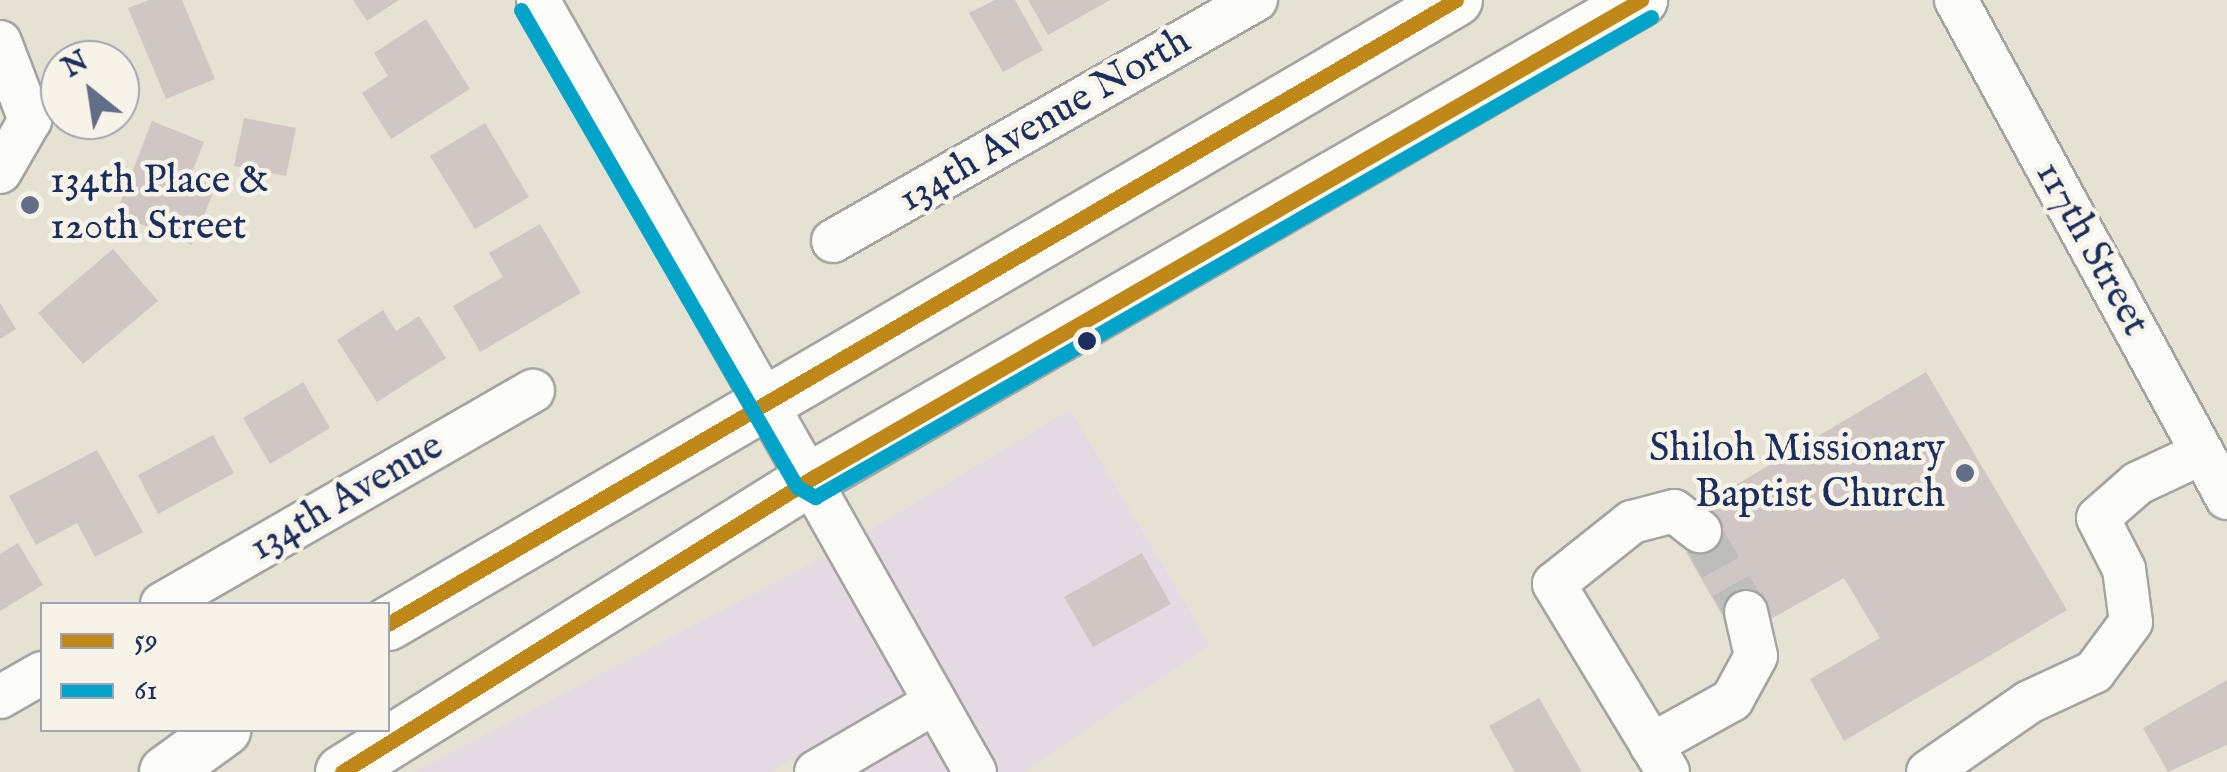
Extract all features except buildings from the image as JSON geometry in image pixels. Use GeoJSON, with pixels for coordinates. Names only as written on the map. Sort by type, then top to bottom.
{"type":"FeatureCollection","features":[{"type":"Feature","properties":{"kind":"main road"},"geometry":{"type":"LineString","coordinates":[[390,623],[768,398],[1456,0]]}},
{"type":"Feature","properties":{"kind":"main road"},"geometry":{"type":"LineString","coordinates":[[342,772],[814,478],[1641,0]]}},
{"type":"Feature","properties":{"kind":"main road"},"geometry":{"type":"LineString","coordinates":[[166,772],[221,732]]}},
{"type":"Feature","properties":{"kind":"street"},"geometry":{"type":"LineString","coordinates":[[538,0],[814,478],[934,703],[976,772]]}},
{"type":"Feature","properties":{"kind":"street","name":"134th Avenue North"},"geometry":{"type":"LineString","coordinates":[[833,241],[1256,0]]}},
{"type":"Feature","properties":{"kind":"street","name":"117th Street"},"geometry":{"type":"LineString","coordinates":[[1956,0],[2227,498]]}},
{"type":"Feature","properties":{"kind":"street"},"geometry":{"type":"LineString","coordinates":[[0,42],[30,120],[2,170]]}},
{"type":"Feature","properties":{"kind":"street","name":"134th Avenue"},"geometry":{"type":"LineString","coordinates":[[165,602],[533,391]]}},
{"type":"Feature","properties":{"kind":"street"},"geometry":{"type":"LineString","coordinates":[[1928,772],[2030,702],[2094,672],[2131,622],[2124,568],[2098,518],[2138,483],[2202,453]]}},
{"type":"Feature","properties":{"kind":"street"},"geometry":{"type":"LineString","coordinates":[[1700,531],[1674,512],[1632,522],[1554,584],[1660,758],[1732,700],[1756,656],[1746,612]]}},
{"type":"Feature","properties":{"kind":"street"},"geometry":{"type":"LineString","coordinates":[[0,697],[40,674]]}},
{"type":"Feature","properties":{"kind":"street"},"geometry":{"type":"LineString","coordinates":[[816,772],[934,703]]}},
{"type":"Feature","properties":{"kind":"shaded area"},"geometry":{"type":"Polygon","coordinates":[[[1070,410],[1210,645],[1024,772],[999,772],[867,532],[1070,410]]]}},
{"type":"Feature","properties":{"kind":"shaded area"},"geometry":{"type":"Polygon","coordinates":[[[831,553],[905,693],[770,772],[414,772],[831,553]]]}},
{"type":"Feature","properties":{"kind":"shaded area"},"geometry":{"type":"Polygon","coordinates":[[[928,733],[952,772],[861,772],[928,733]]]}},
{"type":"Feature","properties":{"kind":"tunnel"},"geometry":{"type":"LineString","coordinates":[[1700,531],[1746,612]]}},
{"type":"Feature","properties":{"kind":"transit line","name":"59"},"geometry":{"type":"LineString","coordinates":[[390,623],[1456,0]]}},
{"type":"Feature","properties":{"kind":"transit line","name":"59"},"geometry":{"type":"LineString","coordinates":[[342,772],[814,477],[1641,0]]}},
{"type":"Feature","properties":{"kind":"transit line","name":"61"},"geometry":{"type":"LineString","coordinates":[[521,10],[797,487],[815,497],[1651,17]]}},
{"type":"Feature","properties":{"kind":"place","name":"134th Place & 120th Street"},"geometry":{"type":"Point","coordinates":[30,205]}},
{"type":"Feature","properties":{"kind":"place","name":"Shiloh Missionary Baptist Church"},"geometry":{"type":"Point","coordinates":[1965,473]}}]}
